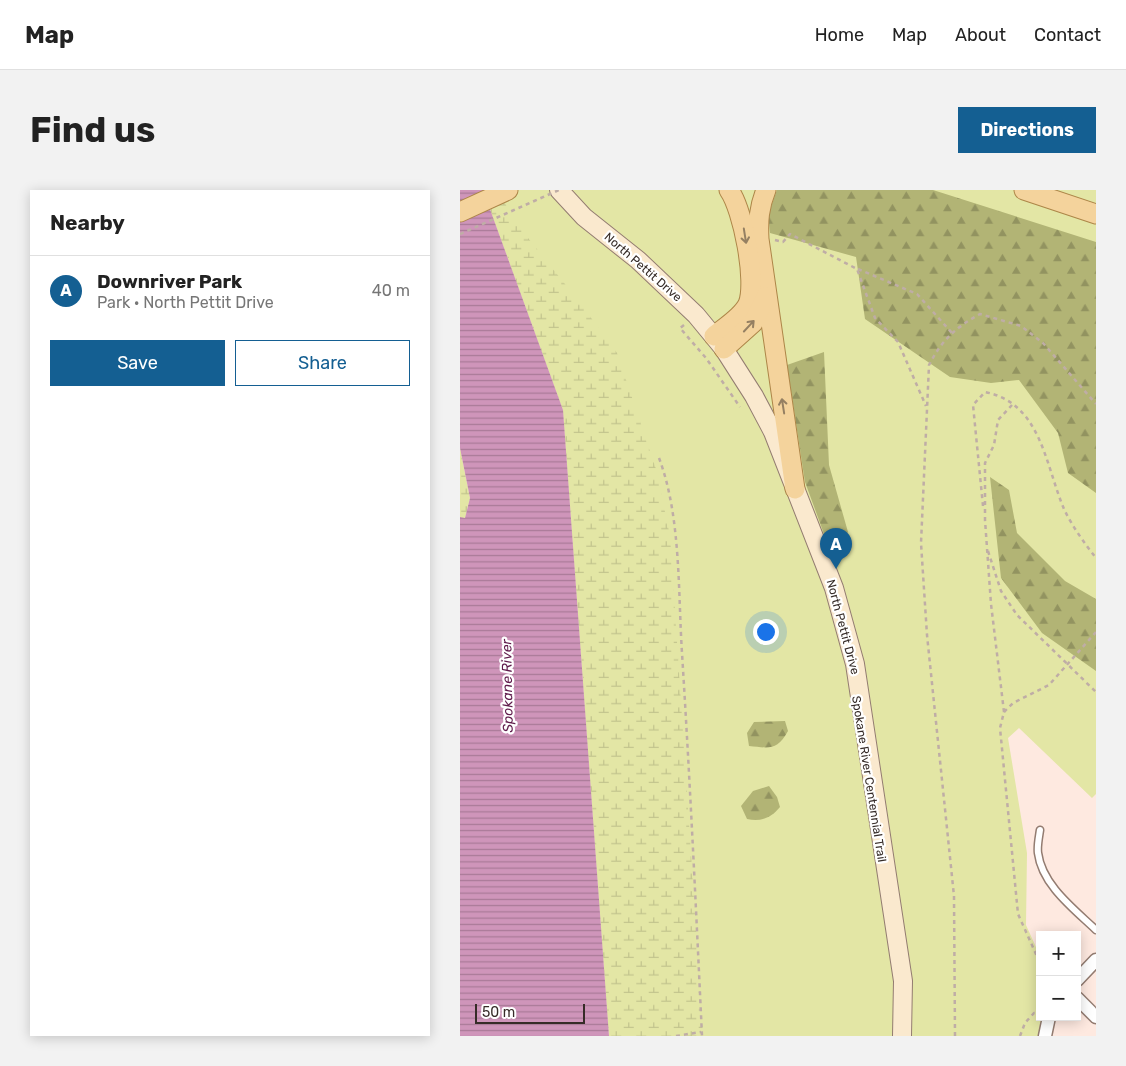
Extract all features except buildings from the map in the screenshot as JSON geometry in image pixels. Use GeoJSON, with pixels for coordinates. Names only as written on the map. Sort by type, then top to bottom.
{"type":"FeatureCollection","features":[{"type":"Feature","properties":{"kind":"main road"},"geometry":{"type":"LineString","coordinates":[[460,212],[508,190]]}},
{"type":"Feature","properties":{"kind":"main road"},"geometry":{"type":"LineString","coordinates":[[719,342],[743,311],[750,294],[743,225],[738,206],[729,190]]}},
{"type":"Feature","properties":{"kind":"main road"},"geometry":{"type":"LineString","coordinates":[[766,190],[759,212],[759,236],[766,297],[795,489]]}},
{"type":"Feature","properties":{"kind":"main road"},"geometry":{"type":"LineString","coordinates":[[1024,190],[1096,214]]}},
{"type":"Feature","properties":{"kind":"main road"},"geometry":{"type":"LineString","coordinates":[[719,342],[753,323],[766,297]]}},
{"type":"Feature","properties":{"kind":"street","name":"North Pettit Drive"},"geometry":{"type":"LineString","coordinates":[[559,190],[584,217],[678,296],[719,342],[754,396],[773,432],[834,588],[855,664],[903,981],[902,1036]]}},
{"type":"Feature","properties":{"kind":"street"},"geometry":{"type":"LineString","coordinates":[[1081,976],[1096,960]]}},
{"type":"Feature","properties":{"kind":"street"},"geometry":{"type":"LineString","coordinates":[[1081,1002],[1096,1017]]}},
{"type":"Feature","properties":{"kind":"street"},"geometry":{"type":"LineString","coordinates":[[1045,1036],[1048,1021]]}},
{"type":"Feature","properties":{"kind":"lane"},"geometry":{"type":"LineString","coordinates":[[1040,830],[1038,853],[1047,875],[1059,894],[1096,930]]}},
{"type":"Feature","properties":{"kind":"path"},"geometry":{"type":"LineString","coordinates":[[460,234],[559,190]]}},
{"type":"Feature","properties":{"kind":"path"},"geometry":{"type":"LineString","coordinates":[[759,236],[783,242],[790,234],[858,269],[917,294],[952,333]]}},
{"type":"Feature","properties":{"kind":"path"},"geometry":{"type":"LineString","coordinates":[[858,269],[875,318],[898,342],[927,407]]}},
{"type":"Feature","properties":{"kind":"path"},"geometry":{"type":"LineString","coordinates":[[955,1036],[954,896],[928,645],[921,543],[929,365],[938,347],[952,333],[980,314],[1021,326],[1043,343],[1096,404]]}},
{"type":"Feature","properties":{"kind":"path"},"geometry":{"type":"LineString","coordinates":[[684,325],[680,328],[706,358],[742,410]]}},
{"type":"Feature","properties":{"kind":"path"},"geometry":{"type":"LineString","coordinates":[[1036,954],[1018,914],[1000,728],[1004,712],[992,614],[985,520],[973,405],[985,392],[1002,396],[1024,413],[1038,432],[1065,512],[1096,558]]}},
{"type":"Feature","properties":{"kind":"path"},"geometry":{"type":"LineString","coordinates":[[985,520],[985,463],[994,445],[998,420],[1012,405]]}},
{"type":"Feature","properties":{"kind":"path"},"geometry":{"type":"LineString","coordinates":[[659,458],[665,474],[675,538],[691,789],[702,1036]]}},
{"type":"Feature","properties":{"kind":"path"},"geometry":{"type":"LineString","coordinates":[[987,547],[1001,590],[1017,615],[1086,680],[1096,692]]}},
{"type":"Feature","properties":{"kind":"path"},"geometry":{"type":"LineString","coordinates":[[1004,712],[1013,703],[1049,684],[1096,632]]}},
{"type":"Feature","properties":{"kind":"path"},"geometry":{"type":"LineString","coordinates":[[1020,1036],[1025,1023],[1036,1013]]}},
{"type":"Feature","properties":{"kind":"path"},"geometry":{"type":"LineString","coordinates":[[676,1036],[702,1032]]}},
{"type":"Feature","properties":{"kind":"green space"},"geometry":{"type":"Polygon","coordinates":[[[483,190],[1096,190],[1096,794],[1092,798],[1019,728],[1008,738],[1027,853],[1026,925],[1036,947],[1036,1021],[1042,1021],[1039,1036],[609,1036],[563,410],[483,190]]]}},
{"type":"Feature","properties":{"kind":"green space"},"geometry":{"type":"Polygon","coordinates":[[[483,190],[499,190],[512,218],[577,299],[617,353],[656,469],[670,536],[703,1036],[609,1036],[563,410],[483,190]]]}},
{"type":"Feature","properties":{"kind":"green space"},"geometry":{"type":"Polygon","coordinates":[[[777,190],[933,190],[1096,242],[1096,493],[1068,473],[1058,433],[1019,380],[991,383],[950,377],[865,319],[856,257],[770,233],[768,215],[777,190]]]}},
{"type":"Feature","properties":{"kind":"green space"},"geometry":{"type":"Polygon","coordinates":[[[824,352],[829,465],[848,532],[831,553],[805,482],[787,365],[824,352]]]}},
{"type":"Feature","properties":{"kind":"green space"},"geometry":{"type":"Polygon","coordinates":[[[460,448],[470,498],[465,519],[460,517],[460,448]]]}},
{"type":"Feature","properties":{"kind":"green space"},"geometry":{"type":"Polygon","coordinates":[[[990,477],[1009,490],[1017,533],[1065,581],[1096,599],[1096,671],[1042,633],[1001,578],[990,477]]]}},
{"type":"Feature","properties":{"kind":"green space"},"geometry":{"type":"Polygon","coordinates":[[[785,721],[788,731],[776,745],[772,747],[749,746],[747,733],[754,722],[785,721]]]}},
{"type":"Feature","properties":{"kind":"green space"},"geometry":{"type":"Polygon","coordinates":[[[769,786],[777,797],[780,807],[773,814],[765,818],[757,820],[747,819],[741,806],[753,791],[769,786]]]}},
{"type":"Feature","properties":{"kind":"water","name":"Spokane River"},"geometry":{"type":"Polygon","coordinates":[[[460,190],[483,190],[563,410],[609,1036],[460,1036],[460,517],[465,518],[470,498],[460,448],[460,190]]]}},
{"type":"Feature","properties":{"kind":"place","name":"Downriver Park"},"geometry":{"type":"Point","coordinates":[836,569]}}]}
